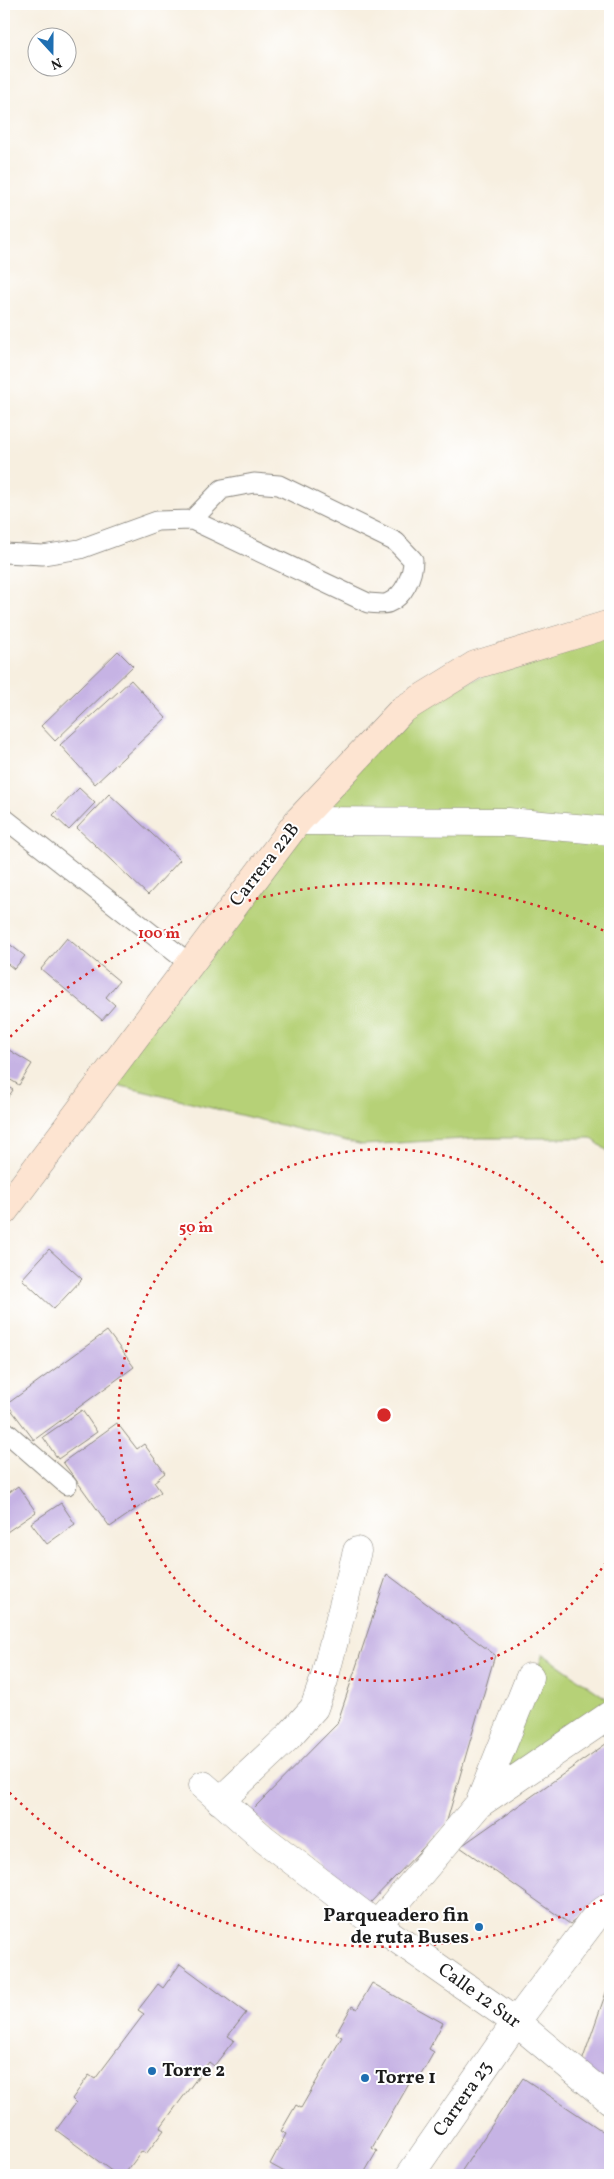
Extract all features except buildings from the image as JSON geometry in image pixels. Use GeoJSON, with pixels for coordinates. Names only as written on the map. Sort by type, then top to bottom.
{"type":"FeatureCollection","features":[{"type":"Feature","properties":{"kind":"street","name":"Carrera 22B"},"geometry":{"type":"LineString","coordinates":[[4,1211],[298,821],[402,710],[475,665],[610,624]]}},
{"type":"Feature","properties":{"kind":"street"},"geometry":{"type":"LineString","coordinates":[[298,821],[508,822],[610,831]]}},
{"type":"Feature","properties":{"kind":"street","name":"Calle 12 Sur"},"geometry":{"type":"LineString","coordinates":[[357,1551],[324,1680],[314,1708],[288,1737],[211,1794],[264,1839],[377,1924],[516,2022],[610,2100]]}},
{"type":"Feature","properties":{"kind":"street"},"geometry":{"type":"LineString","coordinates":[[479,1804],[530,1677]]}},
{"type":"Feature","properties":{"kind":"street"},"geometry":{"type":"LineString","coordinates":[[377,1924],[479,1804],[610,1715]]}},
{"type":"Feature","properties":{"kind":"street","name":"Carrera 23"},"geometry":{"type":"LineString","coordinates":[[410,2175],[516,2022],[596,1916],[610,1906]]}},
{"type":"Feature","properties":{"kind":"lane"},"geometry":{"type":"LineString","coordinates":[[4,553],[43,555],[80,549],[157,522],[192,520],[368,603],[387,603],[395,599],[413,575],[413,560],[396,542],[279,485],[254,483],[222,489],[192,520]]}},
{"type":"Feature","properties":{"kind":"lane"},"geometry":{"type":"LineString","coordinates":[[4,818],[189,964]]}},
{"type":"Feature","properties":{"kind":"lane"},"geometry":{"type":"LineString","coordinates":[[4,1430],[67,1485]]}},
{"type":"Feature","properties":{"kind":"green space"},"geometry":{"type":"Polygon","coordinates":[[[610,624],[610,1153],[591,1138],[479,1138],[363,1145],[101,1081],[402,710],[610,624]]]}},
{"type":"Feature","properties":{"kind":"green space"},"geometry":{"type":"Polygon","coordinates":[[[543,1654],[610,1701],[610,1708],[486,1794],[543,1654]]]}},
{"type":"Feature","properties":{"kind":"place","name":"Parqueadero fin de ruta Buses"},"geometry":{"type":"Point","coordinates":[479,1927]}},
{"type":"Feature","properties":{"kind":"place","name":"Torre 2"},"geometry":{"type":"Point","coordinates":[152,2071]}},
{"type":"Feature","properties":{"kind":"place","name":"Torre 1"},"geometry":{"type":"Point","coordinates":[365,2078]}}]}
